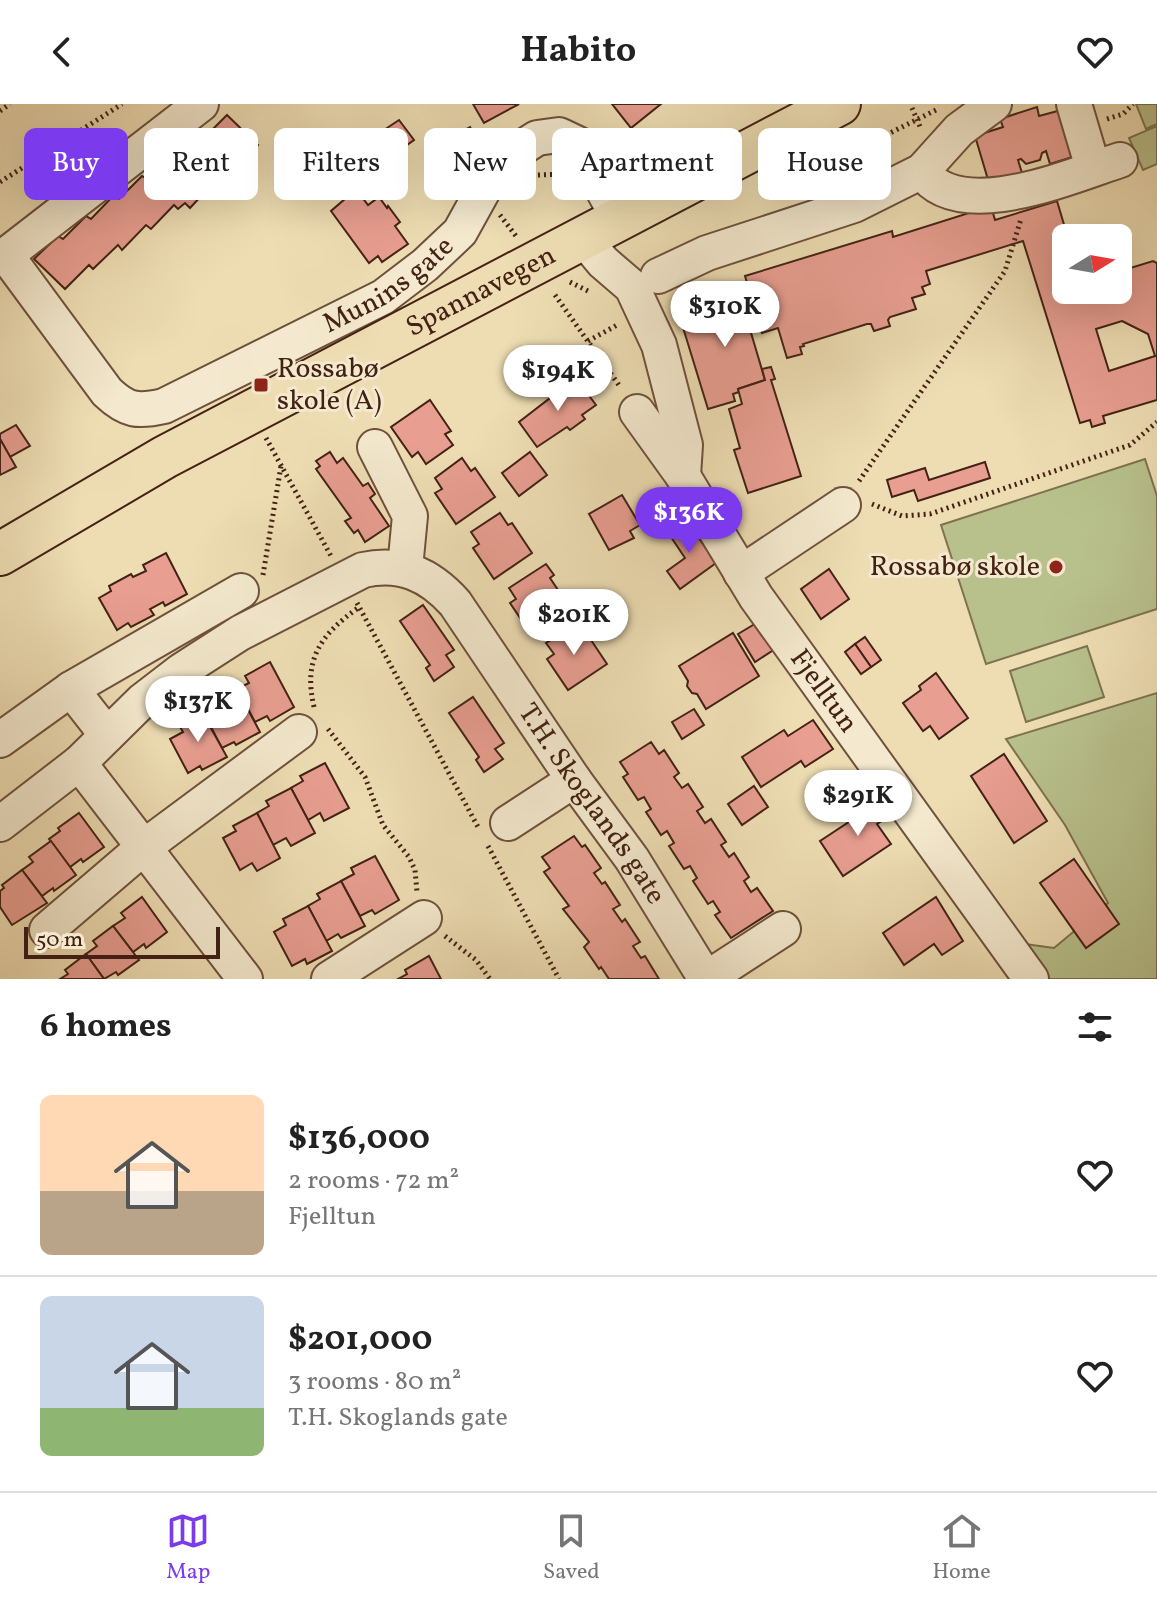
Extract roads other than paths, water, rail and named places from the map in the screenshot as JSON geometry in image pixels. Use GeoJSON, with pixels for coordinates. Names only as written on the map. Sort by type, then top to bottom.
{"type":"FeatureCollection","features":[{"type":"Feature","properties":{"kind":"main road","name":"Spannavegen"},"geometry":{"type":"LineString","coordinates":[[0,554],[165,457],[839,104]]}},
{"type":"Feature","properties":{"kind":"street"},"geometry":{"type":"LineString","coordinates":[[3,256],[201,104]]}},
{"type":"Feature","properties":{"kind":"street"},"geometry":{"type":"LineString","coordinates":[[658,276],[707,253],[854,205],[922,171],[959,130],[994,104]]}},
{"type":"Feature","properties":{"kind":"street"},"geometry":{"type":"LineString","coordinates":[[922,171],[930,182],[955,193],[976,196],[1030,189],[1106,164],[1074,104]]}},
{"type":"Feature","properties":{"kind":"street","name":"Munins gate"},"geometry":{"type":"LineString","coordinates":[[3,256],[107,392],[117,402],[140,412],[164,406],[383,297],[425,265],[460,232],[486,185],[506,158],[537,138],[559,135],[578,144],[595,176],[601,228]]}},
{"type":"Feature","properties":{"kind":"street"},"geometry":{"type":"LineString","coordinates":[[601,228],[603,262],[632,287],[659,345],[685,445],[683,476]]}},
{"type":"Feature","properties":{"kind":"street","name":"Fjelltun"},"geometry":{"type":"LineString","coordinates":[[637,412],[683,476],[741,573],[1031,979]]}},
{"type":"Feature","properties":{"kind":"street"},"geometry":{"type":"LineString","coordinates":[[0,824],[79,763],[142,701],[181,671],[240,633],[352,593],[377,567],[405,568],[410,516],[375,447]]}},
{"type":"Feature","properties":{"kind":"street"},"geometry":{"type":"LineString","coordinates":[[741,573],[843,505]]}},
{"type":"Feature","properties":{"kind":"street","name":"T.H. Skoglands gate"},"geometry":{"type":"LineString","coordinates":[[405,568],[436,584],[455,603],[574,780],[632,859],[706,979]]}},
{"type":"Feature","properties":{"kind":"street"},"geometry":{"type":"LineString","coordinates":[[0,740],[71,689],[251,587]]}},
{"type":"Feature","properties":{"kind":"street"},"geometry":{"type":"LineString","coordinates":[[71,689],[107,735]]}},
{"type":"Feature","properties":{"kind":"street"},"geometry":{"type":"LineString","coordinates":[[47,930],[144,847],[311,721]]}},
{"type":"Feature","properties":{"kind":"street"},"geometry":{"type":"LineString","coordinates":[[79,763],[245,979]]}},
{"type":"Feature","properties":{"kind":"street"},"geometry":{"type":"LineString","coordinates":[[492,833],[574,780]]}},
{"type":"Feature","properties":{"kind":"street"},"geometry":{"type":"LineString","coordinates":[[329,979],[424,918]]}},
{"type":"Feature","properties":{"kind":"street"},"geometry":{"type":"LineString","coordinates":[[706,979],[783,929]]}},
{"type":"Feature","properties":{"kind":"place","name":"Rossabø skole (A)"},"geometry":{"type":"Point","coordinates":[261,385]}},
{"type":"Feature","properties":{"kind":"place","name":"Rossabø skole"},"geometry":{"type":"Point","coordinates":[1056,567]}}]}
